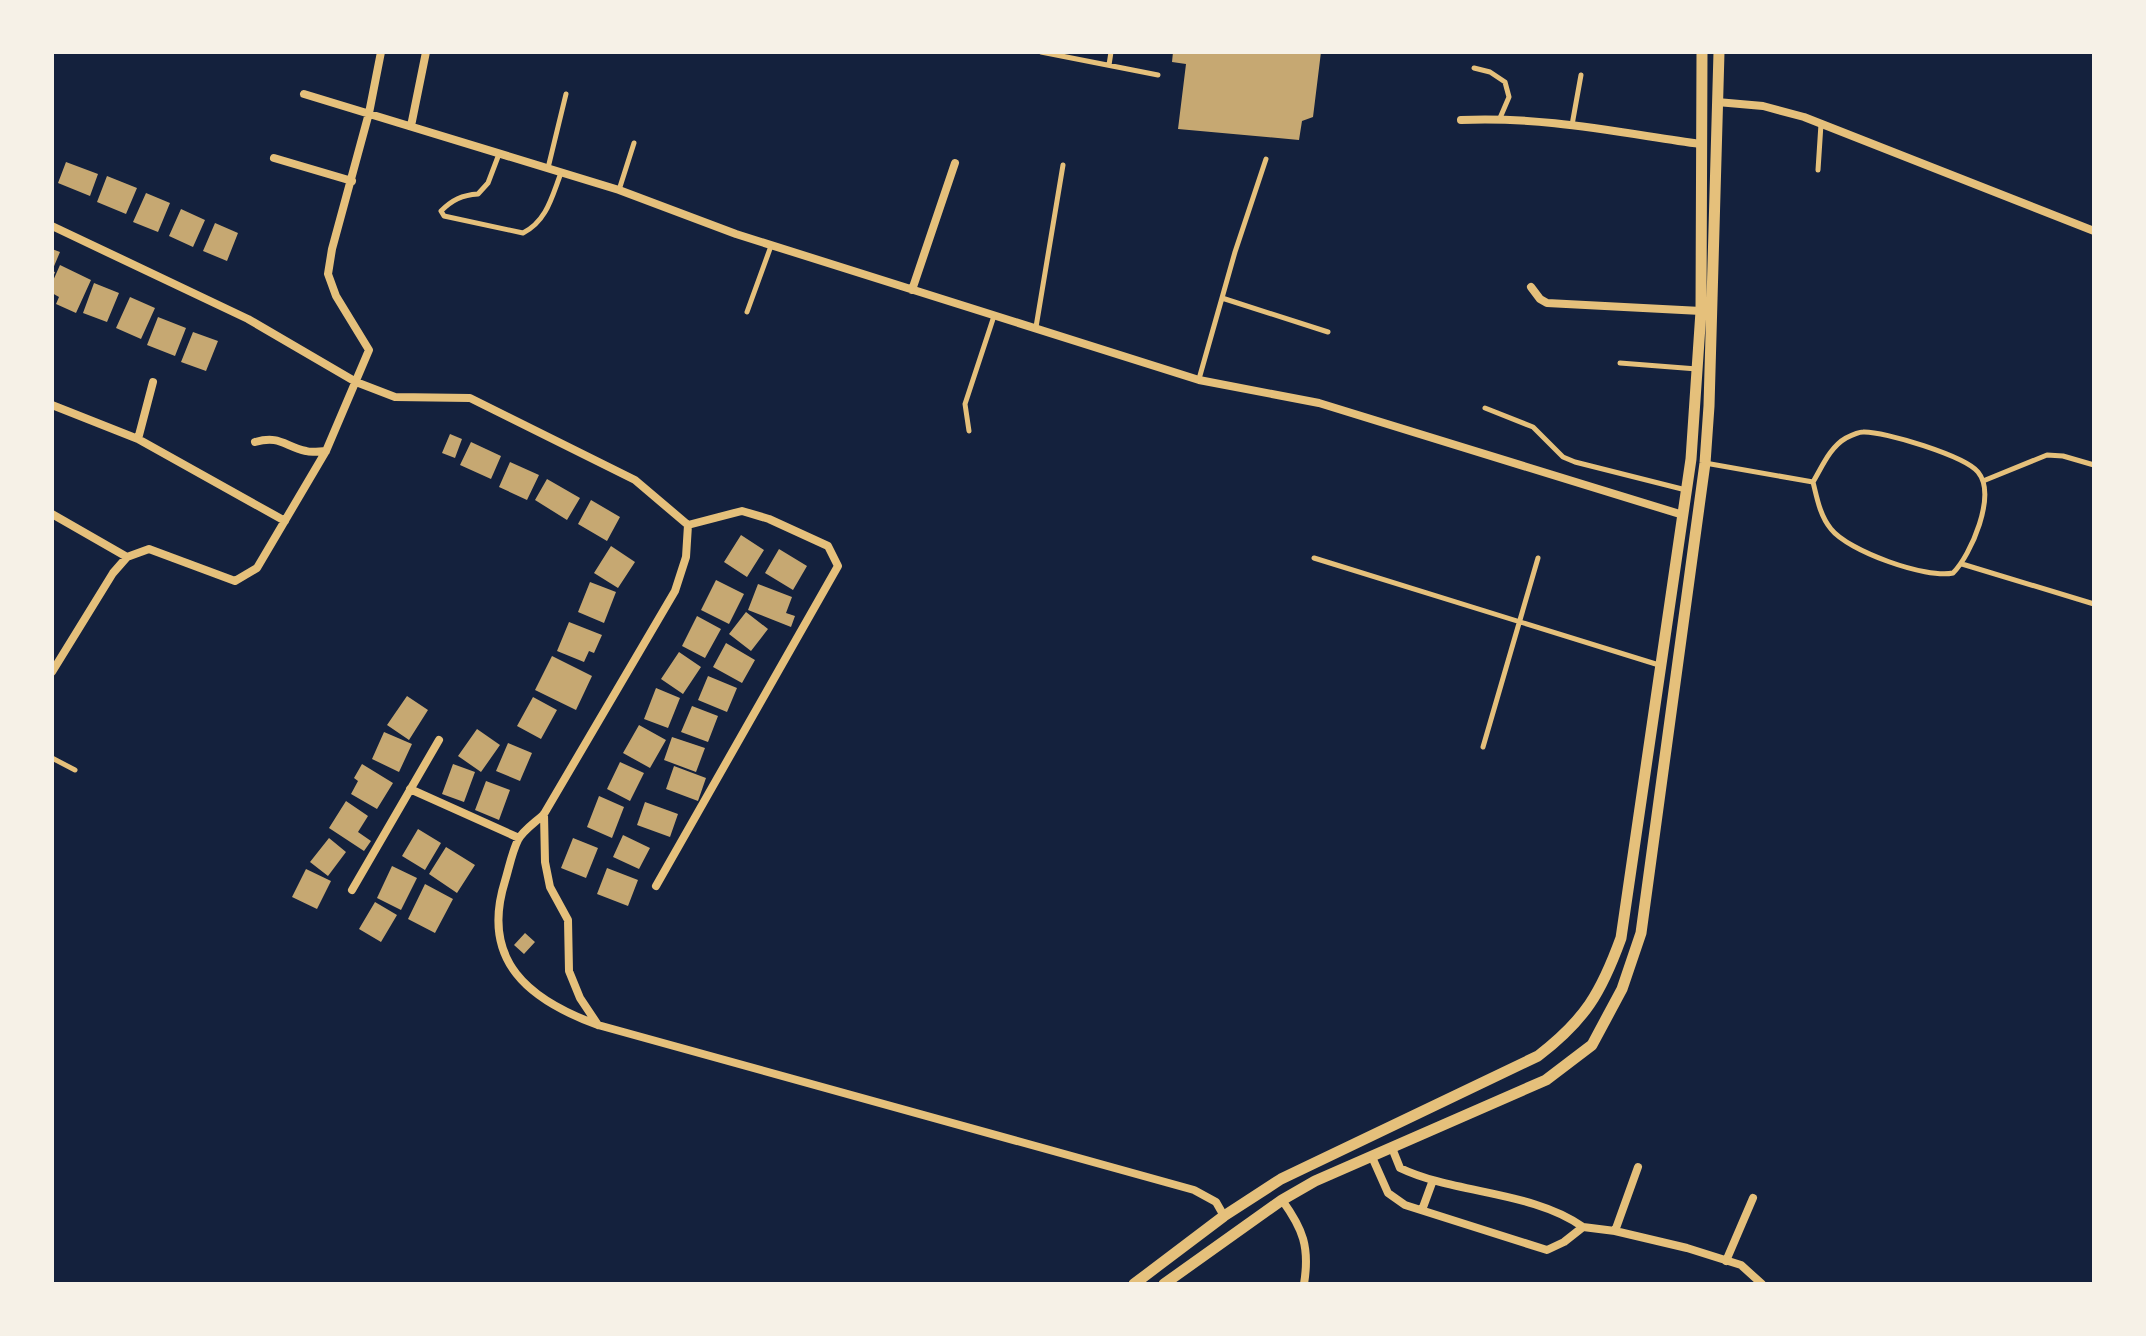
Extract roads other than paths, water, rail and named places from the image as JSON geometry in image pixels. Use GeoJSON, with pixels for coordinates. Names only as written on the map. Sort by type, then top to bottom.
{"type":"FeatureCollection","features":[{"type":"Feature","properties":{"kind":"street"},"geometry":{"type":"LineString","coordinates":[[52,672],[113,573],[127,557],[149,549],[235,581],[257,568],[326,451],[369,350],[336,296],[328,274],[369,113],[381,52]]}},
{"type":"Feature","properties":{"kind":"street"},"geometry":{"type":"LineString","coordinates":[[411,126],[426,52]]}},
{"type":"Feature","properties":{"kind":"street"},"geometry":{"type":"LineString","coordinates":[[1134,1284],[1224,1216],[1281,1179],[1538,1056],[1561,1039],[1589,1009],[1608,973],[1621,938],[1687,490],[1701,311],[1702,52]]}},
{"type":"Feature","properties":{"kind":"street"},"geometry":{"type":"LineString","coordinates":[[1164,1284],[1282,1200],[1315,1181],[1546,1080],[1592,1045],[1622,989],[1641,933],[1705,463],[1719,52]]}},
{"type":"Feature","properties":{"kind":"street"},"geometry":{"type":"LineString","coordinates":[[304,94],[619,190],[771,245],[1199,380],[1319,403],[1683,515]]}},
{"type":"Feature","properties":{"kind":"street"},"geometry":{"type":"LineString","coordinates":[[1717,102],[1763,106],[1821,124],[2094,231]]}},
{"type":"Feature","properties":{"kind":"street"},"geometry":{"type":"LineString","coordinates":[[1461,120],[1500,118],[1700,144]]}},
{"type":"Feature","properties":{"kind":"street"},"geometry":{"type":"LineString","coordinates":[[274,158],[352,181]]}},
{"type":"Feature","properties":{"kind":"street"},"geometry":{"type":"LineString","coordinates":[[912,290],[955,163]]}},
{"type":"Feature","properties":{"kind":"street"},"geometry":{"type":"LineString","coordinates":[[52,226],[248,319],[356,382],[395,397],[470,398],[635,480],[688,525]]}},
{"type":"Feature","properties":{"kind":"street"},"geometry":{"type":"LineString","coordinates":[[1531,287],[1547,303],[1701,311]]}},
{"type":"Feature","properties":{"kind":"street"},"geometry":{"type":"LineString","coordinates":[[138,439],[153,382]]}},
{"type":"Feature","properties":{"kind":"street"},"geometry":{"type":"LineString","coordinates":[[52,405],[138,439],[285,521]]}},
{"type":"Feature","properties":{"kind":"street"},"geometry":{"type":"LineString","coordinates":[[255,442],[268,438],[285,441],[307,452],[326,451]]}},
{"type":"Feature","properties":{"kind":"street"},"geometry":{"type":"LineString","coordinates":[[656,886],[838,566],[828,546],[769,519],[742,511],[688,525]]}},
{"type":"Feature","properties":{"kind":"street"},"geometry":{"type":"LineString","coordinates":[[52,514],[127,557]]}},
{"type":"Feature","properties":{"kind":"street"},"geometry":{"type":"LineString","coordinates":[[688,525],[686,557],[675,591],[544,814],[519,838],[498,905],[500,936],[509,965],[537,997],[566,1013],[598,1025],[1194,1190],[1216,1202],[1233,1234]]}},
{"type":"Feature","properties":{"kind":"street"},"geometry":{"type":"LineString","coordinates":[[352,890],[439,740]]}},
{"type":"Feature","properties":{"kind":"street"},"geometry":{"type":"LineString","coordinates":[[410,789],[519,838]]}},
{"type":"Feature","properties":{"kind":"street"},"geometry":{"type":"LineString","coordinates":[[544,814],[545,862],[550,887],[568,920],[569,971],[580,998],[598,1025]]}},
{"type":"Feature","properties":{"kind":"street"},"geometry":{"type":"LineString","coordinates":[[1392,1148],[1400,1168],[1421,1178],[1566,1215],[1583,1227],[1615,1231],[1687,1248],[1741,1265],[1762,1284]]}},
{"type":"Feature","properties":{"kind":"street"},"geometry":{"type":"LineString","coordinates":[[1372,1157],[1388,1193],[1405,1205],[1547,1250],[1583,1227]]}},
{"type":"Feature","properties":{"kind":"street"},"geometry":{"type":"LineString","coordinates":[[1615,1231],[1638,1167]]}},
{"type":"Feature","properties":{"kind":"street"},"geometry":{"type":"LineString","coordinates":[[1422,1210],[1433,1180]]}},
{"type":"Feature","properties":{"kind":"street"},"geometry":{"type":"LineString","coordinates":[[1726,1261],[1753,1198]]}},
{"type":"Feature","properties":{"kind":"street"},"geometry":{"type":"LineString","coordinates":[[1282,1200],[1299,1224],[1305,1240],[1304,1284]]}},
{"type":"Feature","properties":{"kind":"lane"},"geometry":{"type":"LineString","coordinates":[[1041,52],[1158,75]]}},
{"type":"Feature","properties":{"kind":"lane"},"geometry":{"type":"LineString","coordinates":[[1109,65],[1111,52]]}},
{"type":"Feature","properties":{"kind":"lane"},"geometry":{"type":"LineString","coordinates":[[1474,68],[1490,72],[1505,82],[1509,97],[1500,118]]}},
{"type":"Feature","properties":{"kind":"lane"},"geometry":{"type":"LineString","coordinates":[[1572,126],[1581,75]]}},
{"type":"Feature","properties":{"kind":"lane"},"geometry":{"type":"LineString","coordinates":[[547,169],[566,94]]}},
{"type":"Feature","properties":{"kind":"lane"},"geometry":{"type":"LineString","coordinates":[[1818,170],[1821,124]]}},
{"type":"Feature","properties":{"kind":"lane"},"geometry":{"type":"LineString","coordinates":[[619,190],[634,143]]}},
{"type":"Feature","properties":{"kind":"lane"},"geometry":{"type":"LineString","coordinates":[[499,154],[488,183],[478,194],[463,195],[446,206],[441,211],[444,216],[523,233],[534,227],[546,213],[561,173]]}},
{"type":"Feature","properties":{"kind":"lane"},"geometry":{"type":"LineString","coordinates":[[1199,380],[1266,159]]}},
{"type":"Feature","properties":{"kind":"lane"},"geometry":{"type":"LineString","coordinates":[[1036,327],[1063,165]]}},
{"type":"Feature","properties":{"kind":"lane"},"geometry":{"type":"LineString","coordinates":[[747,312],[771,245]]}},
{"type":"Feature","properties":{"kind":"lane"},"geometry":{"type":"LineString","coordinates":[[1222,298],[1328,332]]}},
{"type":"Feature","properties":{"kind":"lane"},"geometry":{"type":"LineString","coordinates":[[969,431],[965,404],[994,316]]}},
{"type":"Feature","properties":{"kind":"lane"},"geometry":{"type":"LineString","coordinates":[[1620,363],[1698,369]]}},
{"type":"Feature","properties":{"kind":"lane"},"geometry":{"type":"LineString","coordinates":[[1485,408],[1533,427],[1563,457],[1575,462],[1687,490]]}},
{"type":"Feature","properties":{"kind":"lane"},"geometry":{"type":"LineString","coordinates":[[1863,432],[1947,453],[1978,471],[1983,481],[1985,492],[1978,532],[1962,564],[1953,573],[1933,573],[1875,556],[1843,541],[1824,519],[1813,482],[1831,452],[1845,439],[1863,432]]}},
{"type":"Feature","properties":{"kind":"lane"},"geometry":{"type":"LineString","coordinates":[[1983,481],[2047,455],[2094,465]]}},
{"type":"Feature","properties":{"kind":"lane"},"geometry":{"type":"LineString","coordinates":[[1705,463],[1813,482]]}},
{"type":"Feature","properties":{"kind":"lane"},"geometry":{"type":"LineString","coordinates":[[1314,558],[1660,666]]}},
{"type":"Feature","properties":{"kind":"lane"},"geometry":{"type":"LineString","coordinates":[[1483,747],[1538,558]]}},
{"type":"Feature","properties":{"kind":"lane"},"geometry":{"type":"LineString","coordinates":[[1962,564],[2094,604]]}},
{"type":"Feature","properties":{"kind":"lane"},"geometry":{"type":"LineString","coordinates":[[52,758],[75,770]]}}]}
